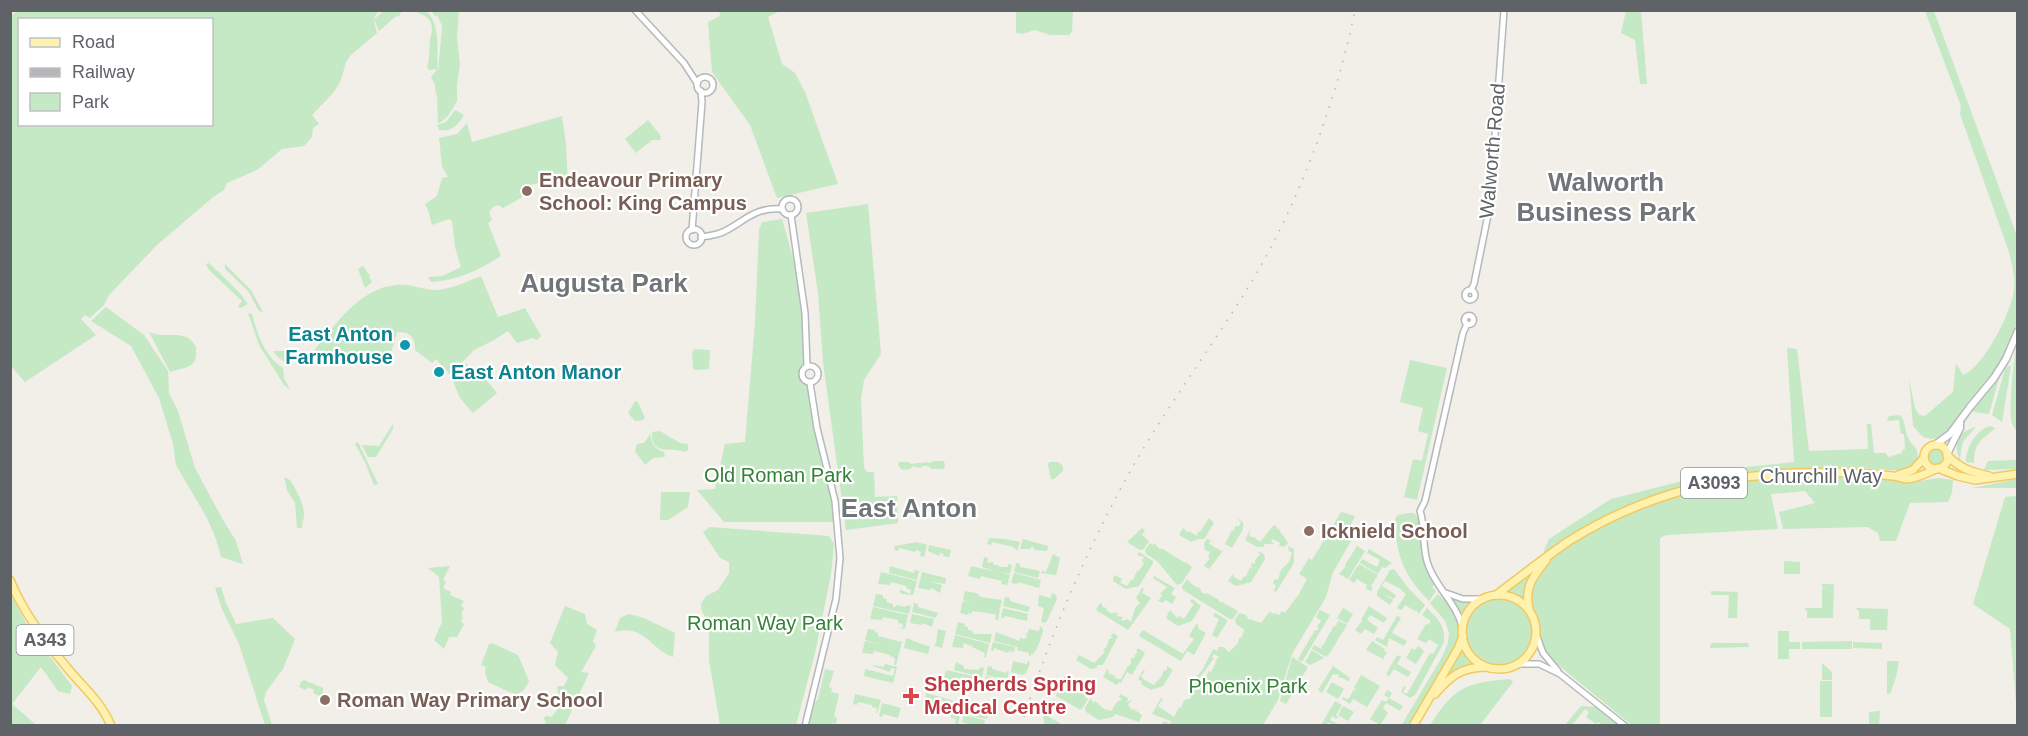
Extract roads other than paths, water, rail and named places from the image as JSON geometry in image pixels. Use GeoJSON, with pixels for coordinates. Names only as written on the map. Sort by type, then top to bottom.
{"type":"FeatureCollection","features":[{"type":"Feature","properties":{"kind":"main road"},"geometry":{"type":"LineString","coordinates":[[2018,331],[2005,362],[1950,435],[1927,448],[1924,458],[1928,465],[1954,475],[1973,479],[2018,474]]}},
{"type":"Feature","properties":{"kind":"main road"},"geometry":{"type":"LineString","coordinates":[[1937,468],[1945,464],[1960,428],[1960,422]]}},
{"type":"Feature","properties":{"kind":"main road"},"geometry":{"type":"LineString","coordinates":[[1935,445],[1942,447],[1947,455],[1965,470],[1989,476]]}},
{"type":"Feature","properties":{"kind":"main road","name":"Churchill Way"},"geometry":{"type":"LineString","coordinates":[[1895,476],[1913,470],[1924,458]]}},
{"type":"Feature","properties":{"kind":"main road","name":"Churchill Way"},"geometry":{"type":"LineString","coordinates":[[1496,595],[1581,534],[1613,517],[1658,498],[1703,485],[1761,475],[1791,473],[1821,472],[1909,478],[1937,468]]}},
{"type":"Feature","properties":{"kind":"main road","name":"Churchill Way"},"geometry":{"type":"LineString","coordinates":[[1530,612],[1527,596],[1529,583],[1549,556]]}},
{"type":"Feature","properties":{"kind":"main road","name":"A343"},"geometry":{"type":"LineString","coordinates":[[10,580],[45,639],[117,726]]}},
{"type":"Feature","properties":{"kind":"main road"},"geometry":{"type":"LineString","coordinates":[[1496,595],[1515,599],[1530,612]]}},
{"type":"Feature","properties":{"kind":"main road","name":"A3093"},"geometry":{"type":"LineString","coordinates":[[1483,599],[1496,595]]}},
{"type":"Feature","properties":{"kind":"main road"},"geometry":{"type":"LineString","coordinates":[[1413,726],[1463,633],[1468,613],[1483,599]]}},
{"type":"Feature","properties":{"kind":"main road","name":"A3093"},"geometry":{"type":"LineString","coordinates":[[1530,612],[1535,622],[1536,634]]}},
{"type":"Feature","properties":{"kind":"main road"},"geometry":{"type":"LineString","coordinates":[[1463,633],[1465,645],[1472,657],[1488,667]]}},
{"type":"Feature","properties":{"kind":"main road"},"geometry":{"type":"LineString","coordinates":[[1427,702],[1456,673],[1469,668],[1505,668],[1518,664],[1530,651],[1536,634]]}},
{"type":"Feature","properties":{"kind":"main road","name":"A343"},"geometry":{"type":"LineString","coordinates":[[107,715],[111,726]]}},
{"type":"Feature","properties":{"kind":"street"},"geometry":{"type":"LineString","coordinates":[[634,10],[699,80],[698,89],[704,92],[710,90],[712,82],[707,77],[699,80]]}},
{"type":"Feature","properties":{"kind":"street","name":"Walworth Road"},"geometry":{"type":"LineString","coordinates":[[1463,633],[1460,616],[1430,569],[1424,551],[1420,511],[1425,501],[1463,333],[1467,324],[1465,318],[1469,315],[1469,300],[1465,294],[1474,284],[1490,205],[1504,10]]}},
{"type":"Feature","properties":{"kind":"street"},"geometry":{"type":"LineString","coordinates":[[701,237],[694,245],[689,243],[687,235],[692,230],[704,92]]}},
{"type":"Feature","properties":{"kind":"street"},"geometry":{"type":"LineString","coordinates":[[793,200],[797,207],[795,213],[791,214],[786,214],[782,209],[784,201],[793,200]]}},
{"type":"Feature","properties":{"kind":"street"},"geometry":{"type":"LineString","coordinates":[[701,237],[724,232],[761,210],[782,209]]}},
{"type":"Feature","properties":{"kind":"street"},"geometry":{"type":"LineString","coordinates":[[791,214],[805,313],[807,366]]}},
{"type":"Feature","properties":{"kind":"street"},"geometry":{"type":"LineString","coordinates":[[692,230],[697,230],[701,237]]}},
{"type":"Feature","properties":{"kind":"street"},"geometry":{"type":"LineString","coordinates":[[807,366],[814,367],[818,375],[816,380],[810,383],[804,381],[801,375],[802,370],[807,366]]}},
{"type":"Feature","properties":{"kind":"street"},"geometry":{"type":"LineString","coordinates":[[805,726],[836,599],[840,558],[835,501],[810,383]]}},
{"type":"Feature","properties":{"kind":"street"},"geometry":{"type":"LineString","coordinates":[[1446,593],[1463,599],[1483,599]]}},
{"type":"Feature","properties":{"kind":"street"},"geometry":{"type":"LineString","coordinates":[[1536,634],[1543,653],[1560,674],[1625,726]]}},
{"type":"Feature","properties":{"kind":"street"},"geometry":{"type":"LineString","coordinates":[[1518,664],[1535,663],[1560,674]]}},
{"type":"Feature","properties":{"kind":"railway"},"geometry":{"type":"LineString","coordinates":[[1021,726],[1070,594],[1115,499],[1161,420],[1252,281],[1285,218],[1327,114],[1355,10]]}},
{"type":"Feature","properties":{"kind":"place","name":"Endeavour Primary School: King Campus"},"geometry":{"type":"Point","coordinates":[527,191]}},
{"type":"Feature","properties":{"kind":"place","name":"East Anton Farmhouse"},"geometry":{"type":"Point","coordinates":[405,345]}},
{"type":"Feature","properties":{"kind":"place","name":"East Anton Manor"},"geometry":{"type":"Point","coordinates":[439,372]}},
{"type":"Feature","properties":{"kind":"place","name":"Icknield School"},"geometry":{"type":"Point","coordinates":[1309,531]}},
{"type":"Feature","properties":{"kind":"place","name":"Shepherds Spring Medical Centre"},"geometry":{"type":"Point","coordinates":[911,696]}},
{"type":"Feature","properties":{"kind":"place","name":"Roman Way Primary School"},"geometry":{"type":"Point","coordinates":[325,700]}},
{"type":"Feature","properties":{"kind":"district","name":"Walworth Business Park"},"geometry":{"type":"Point","coordinates":[1606,197]}},
{"type":"Feature","properties":{"kind":"district","name":"Augusta Park"},"geometry":{"type":"Point","coordinates":[604,283]}},
{"type":"Feature","properties":{"kind":"district","name":"East Anton"},"geometry":{"type":"Point","coordinates":[909,508]}},
{"type":"Feature","properties":{"kind":"park label","name":"Old Roman Park"},"geometry":{"type":"Point","coordinates":[778,475]}},
{"type":"Feature","properties":{"kind":"park label","name":"Roman Way Park"},"geometry":{"type":"Point","coordinates":[765,623]}},
{"type":"Feature","properties":{"kind":"park label","name":"Phoenix Park"},"geometry":{"type":"Point","coordinates":[1248,686]}}]}
